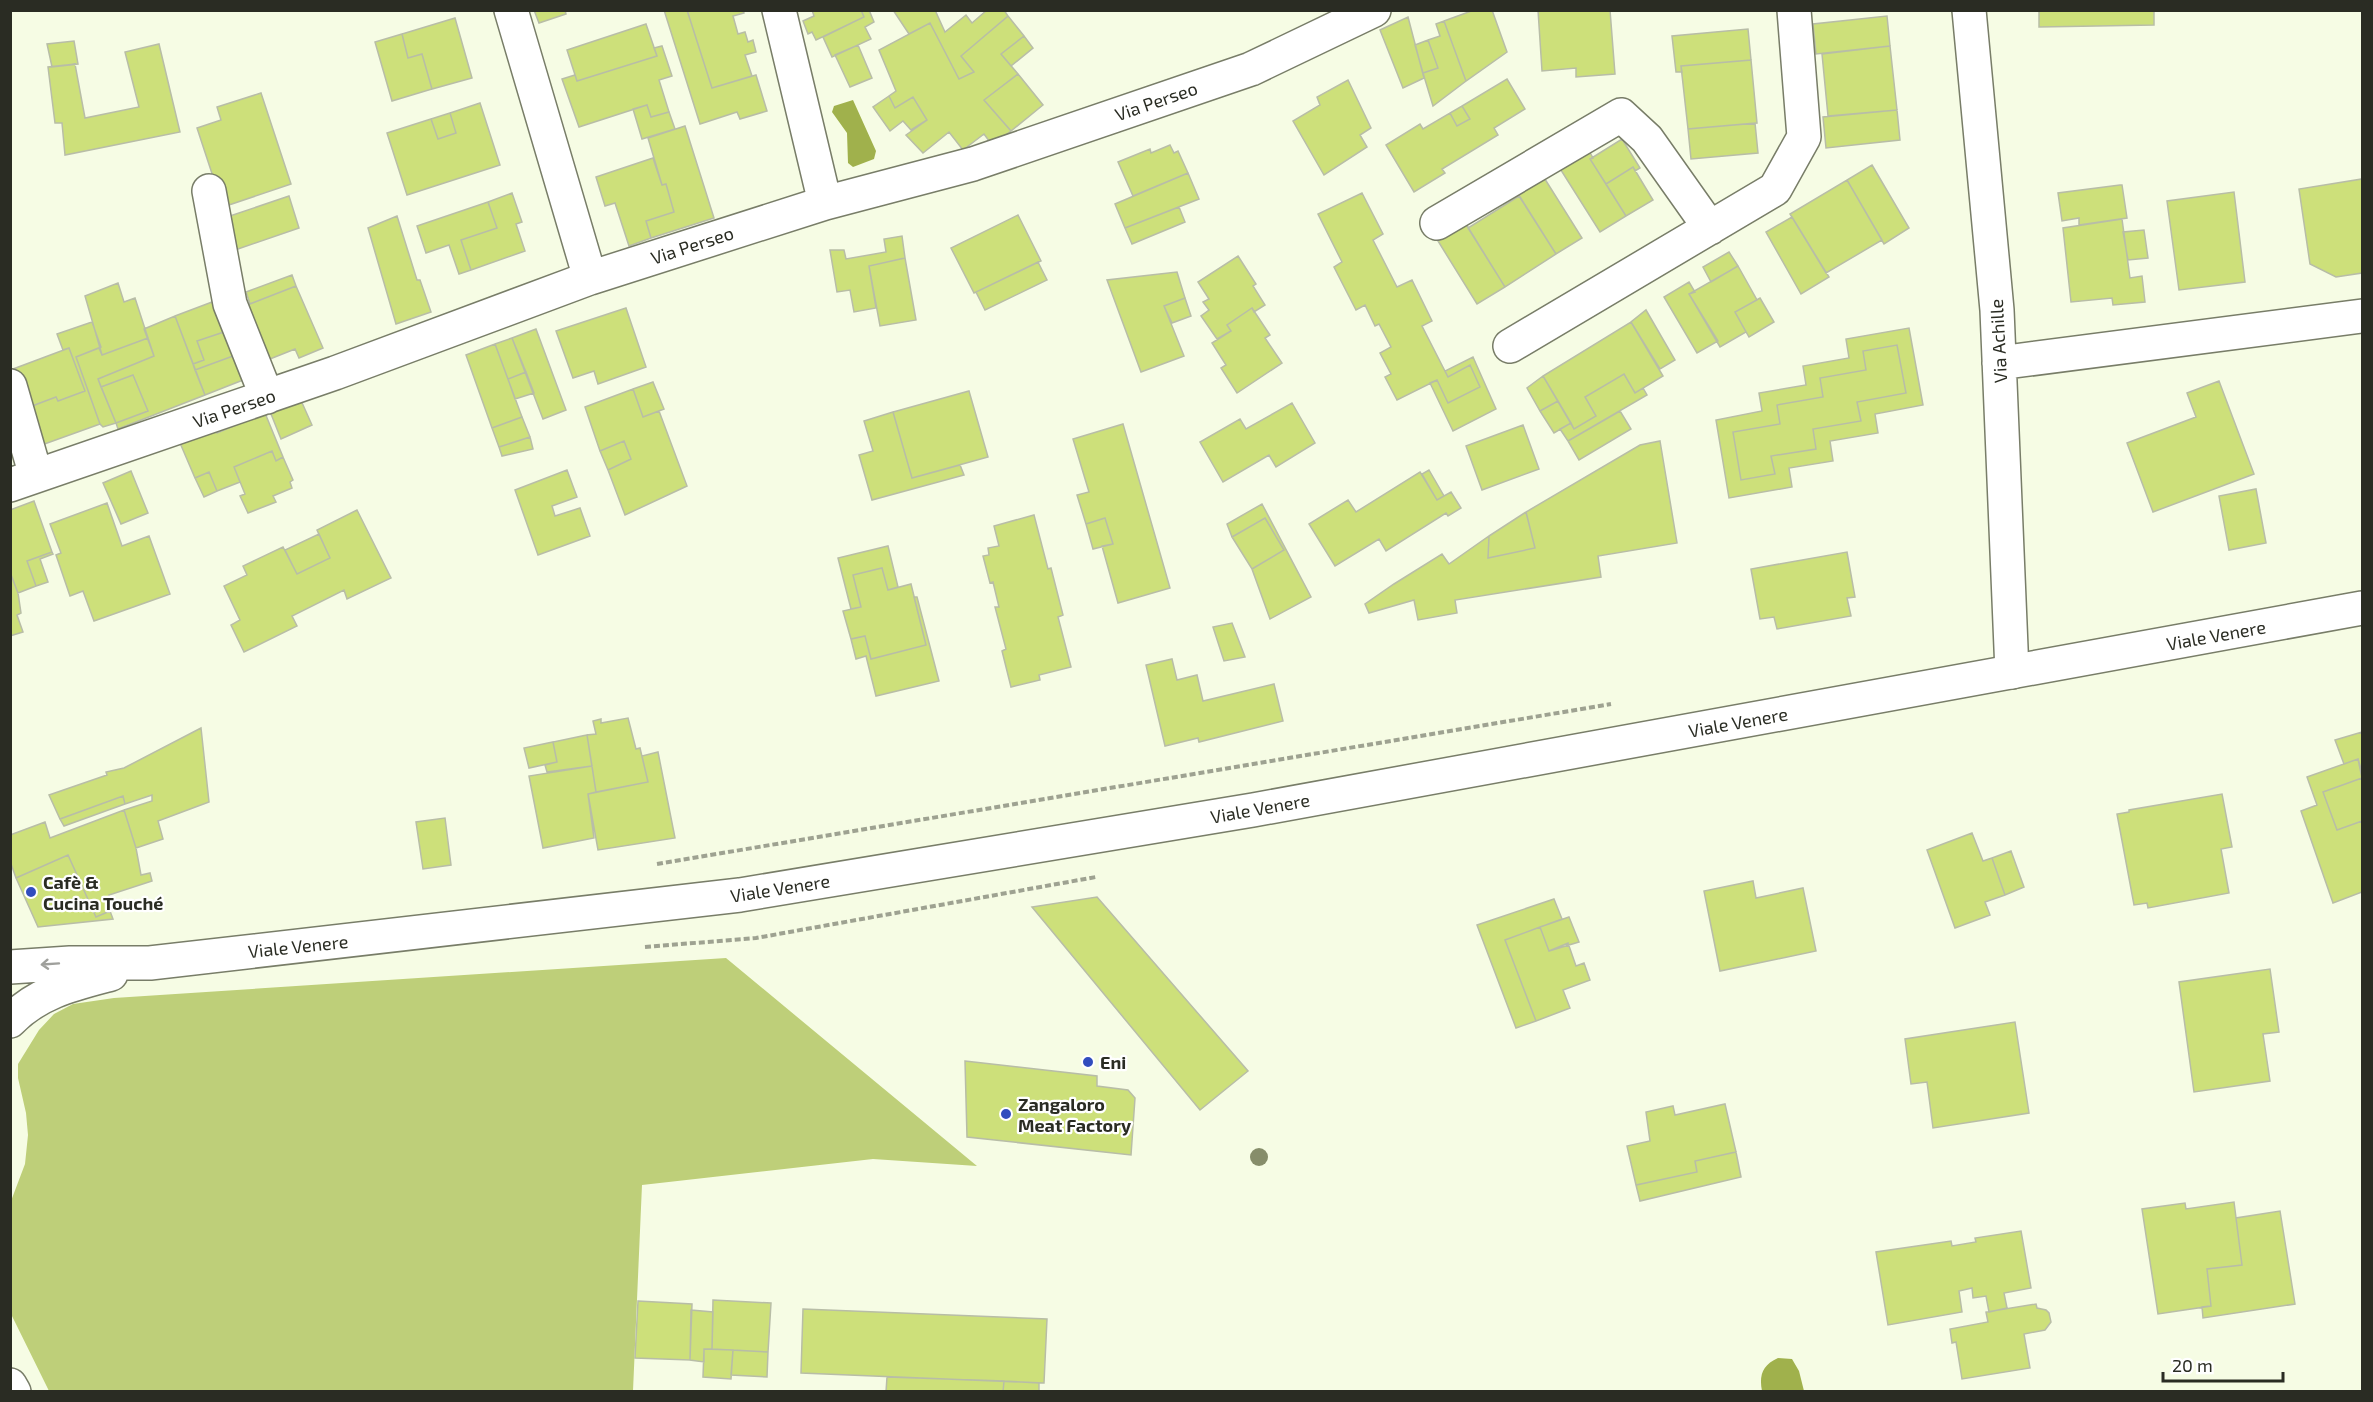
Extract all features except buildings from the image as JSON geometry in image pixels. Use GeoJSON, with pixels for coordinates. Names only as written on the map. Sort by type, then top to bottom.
{"type":"FeatureCollection","features":[{"type":"Feature","properties":{"kind":"street"},"geometry":{"type":"LineString","coordinates":[[511,10],[590,278]]}},
{"type":"Feature","properties":{"kind":"street"},"geometry":{"type":"LineString","coordinates":[[779,10],[825,203]]}},
{"type":"Feature","properties":{"kind":"street","name":"Via Perseo"},"geometry":{"type":"LineString","coordinates":[[23,481],[267,397],[590,278],[825,203],[973,164],[1251,69],[1374,10]]}},
{"type":"Feature","properties":{"kind":"street"},"geometry":{"type":"LineString","coordinates":[[1510,346],[1776,189],[1804,137],[1794,10]]}},
{"type":"Feature","properties":{"kind":"street","name":"Via Achille"},"geometry":{"type":"LineString","coordinates":[[1969,10],[1998,310],[2012,672]]}},
{"type":"Feature","properties":{"kind":"street"},"geometry":{"type":"LineString","coordinates":[[1437,223],[1621,115],[1647,139],[1710,228]]}},
{"type":"Feature","properties":{"kind":"street"},"geometry":{"type":"LineString","coordinates":[[209,191],[230,304],[267,397]]}},
{"type":"Feature","properties":{"kind":"street"},"geometry":{"type":"LineString","coordinates":[[1999,363],[2362,316]]}},
{"type":"Feature","properties":{"kind":"street"},"geometry":{"type":"LineString","coordinates":[[10,386],[23,481]]}},
{"type":"Feature","properties":{"kind":"street","name":"Viale Venere"},"geometry":{"type":"LineString","coordinates":[[10,967],[70,963],[150,963],[740,895],[1264,808],[2362,608]]}},
{"type":"Feature","properties":{"kind":"street","name":"Viale Venere"},"geometry":{"type":"LineString","coordinates":[[10,1021],[40,996],[60,988],[150,963]]}},
{"type":"Feature","properties":{"kind":"street"},"geometry":{"type":"LineString","coordinates":[[10,1385],[14,1392]]}},
{"type":"Feature","properties":{"kind":"path"},"geometry":{"type":"LineString","coordinates":[[652,865],[1615,703]]}},
{"type":"Feature","properties":{"kind":"shaded area"},"geometry":{"type":"Polygon","coordinates":[[[853,100],[876,151],[874,159],[853,167],[848,163],[847,133],[832,112],[834,106],[853,100]]]}},
{"type":"Feature","properties":{"kind":"shaded area"},"geometry":{"type":"Polygon","coordinates":[[[726,958],[977,1166],[873,1159],[642,1185],[633,1391],[49,1391],[11,1314],[11,1201],[25,1164],[28,1135],[26,1113],[18,1078],[18,1064],[39,1030],[54,1014],[73,1004],[114,998],[726,958]]]}},
{"type":"Feature","properties":{"kind":"shaded area"},"geometry":{"type":"Polygon","coordinates":[[[1778,1358],[1792,1359],[1799,1371],[1804,1391],[1762,1391],[1763,1372],[1768,1364],[1778,1358]]]}},
{"type":"Feature","properties":{"kind":"place","name":"Cafè & Cucina Touché"},"geometry":{"type":"Point","coordinates":[31,892]}},
{"type":"Feature","properties":{"kind":"place","name":"Eni"},"geometry":{"type":"Point","coordinates":[1088,1062]}},
{"type":"Feature","properties":{"kind":"place","name":"Zangaloro Meat Factory"},"geometry":{"type":"Point","coordinates":[1006,1114]}}]}
